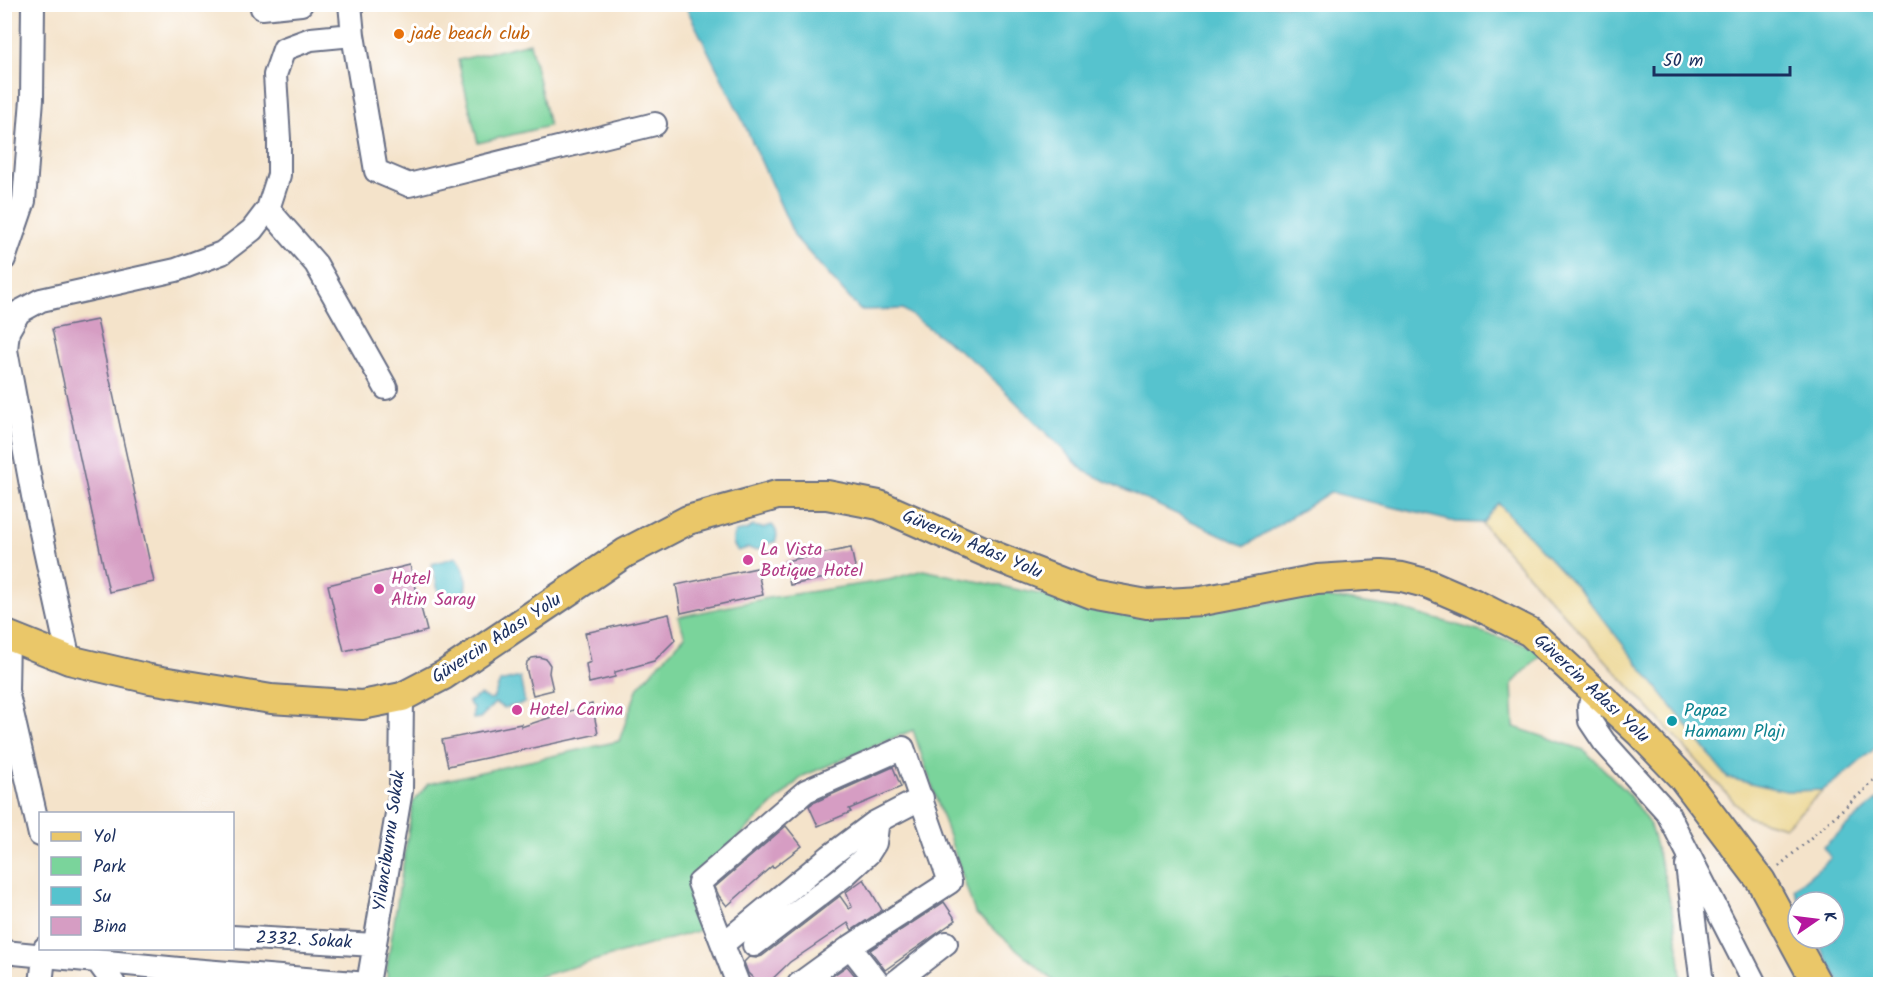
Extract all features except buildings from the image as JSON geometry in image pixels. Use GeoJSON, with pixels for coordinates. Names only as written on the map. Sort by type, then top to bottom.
{"type":"FeatureCollection","features":[{"type":"Feature","properties":{"kind":"main road","name":"Güvercin Adası Yolu"},"geometry":{"type":"LineString","coordinates":[[6,635],[69,660],[150,679],[271,699],[362,705],[402,698],[444,675],[625,553],[688,520],[777,495],[827,495],[879,505],[997,557],[1092,594],[1147,604],[1202,602],[1317,579],[1353,576],[1382,575],[1429,584],[1530,632],[1640,733],[1683,778],[1761,881],[1817,984]]}},
{"type":"Feature","properties":{"kind":"street"},"geometry":{"type":"LineString","coordinates":[[4,259],[24,201],[32,99],[33,4]]}},
{"type":"Feature","properties":{"kind":"street"},"geometry":{"type":"LineString","coordinates":[[262,4],[262,8],[301,4]]}},
{"type":"Feature","properties":{"kind":"street"},"geometry":{"type":"LineString","coordinates":[[350,4],[352,35],[376,171],[409,186],[655,124]]}},
{"type":"Feature","properties":{"kind":"street"},"geometry":{"type":"LineString","coordinates":[[69,660],[33,496],[6,350],[6,331],[19,312],[42,300],[176,270],[222,253],[252,230],[268,209],[279,175],[275,75],[284,49],[311,39],[352,35]]}},
{"type":"Feature","properties":{"kind":"street"},"geometry":{"type":"LineString","coordinates":[[268,209],[316,264],[386,388]]}},
{"type":"Feature","properties":{"kind":"street"},"geometry":{"type":"LineString","coordinates":[[6,635],[7,691],[39,831]]}},
{"type":"Feature","properties":{"kind":"street"},"geometry":{"type":"LineString","coordinates":[[1597,693],[1589,707],[1590,721],[1604,742],[1667,812],[1755,984]]}},
{"type":"Feature","properties":{"kind":"street","name":"Yilanciburnu Sokak"},"geometry":{"type":"LineString","coordinates":[[368,984],[401,790],[402,698]]}},
{"type":"Feature","properties":{"kind":"street"},"geometry":{"type":"LineString","coordinates":[[738,984],[699,883],[806,791],[903,748],[950,882],[850,947],[799,984]]}},
{"type":"Feature","properties":{"kind":"street"},"geometry":{"type":"LineString","coordinates":[[723,944],[874,823],[922,798]]}},
{"type":"Feature","properties":{"kind":"street"},"geometry":{"type":"LineString","coordinates":[[754,945],[844,876],[868,854],[875,843],[877,827],[874,823]]}},
{"type":"Feature","properties":{"kind":"street"},"geometry":{"type":"LineString","coordinates":[[1686,852],[1702,984]]}},
{"type":"Feature","properties":{"kind":"street","name":"2332. Sokak"},"geometry":{"type":"LineString","coordinates":[[234,937],[375,945]]}},
{"type":"Feature","properties":{"kind":"street"},"geometry":{"type":"LineString","coordinates":[[893,984],[946,943]]}},
{"type":"Feature","properties":{"kind":"street"},"geometry":{"type":"LineString","coordinates":[[850,947],[879,984]]}},
{"type":"Feature","properties":{"kind":"street","name":"2332. Sokak"},"geometry":{"type":"LineString","coordinates":[[4,952],[45,952],[185,977],[368,984]]}},
{"type":"Feature","properties":{"kind":"street"},"geometry":{"type":"LineString","coordinates":[[41,984],[45,952]]}},
{"type":"Feature","properties":{"kind":"street"},"geometry":{"type":"LineString","coordinates":[[98,962],[114,984]]}},
{"type":"Feature","properties":{"kind":"path"},"geometry":{"type":"LineString","coordinates":[[1761,881],[1881,776]]}},
{"type":"Feature","properties":{"kind":"green space"},"geometry":{"type":"Polygon","coordinates":[[[530,43],[549,126],[478,143],[458,60],[530,43]]]}},
{"type":"Feature","properties":{"kind":"green space"},"geometry":{"type":"Polygon","coordinates":[[[923,570],[1150,617],[1319,596],[1397,608],[1545,650],[1512,684],[1514,727],[1584,750],[1627,792],[1650,825],[1676,929],[1682,984],[1057,984],[975,913],[913,730],[803,776],[692,881],[708,928],[513,984],[387,984],[387,966],[413,802],[428,784],[619,741],[638,687],[685,636],[678,617],[768,598],[889,580],[923,570]]]}},
{"type":"Feature","properties":{"kind":"sand","name":"Papaz Hamamı Plajı"},"geometry":{"type":"Polygon","coordinates":[[[1498,503],[1584,595],[1786,791],[1823,790],[1785,827],[1748,817],[1481,523],[1498,503]]]}},
{"type":"Feature","properties":{"kind":"water"},"geometry":{"type":"Polygon","coordinates":[[[685,5],[1880,5],[1880,744],[1823,790],[1786,791],[1728,778],[1584,595],[1498,503],[1483,523],[1455,522],[1330,492],[1245,546],[1084,471],[979,365],[903,309],[860,310],[795,237],[742,119],[685,5]]]}},
{"type":"Feature","properties":{"kind":"water"},"geometry":{"type":"Polygon","coordinates":[[[772,525],[776,533],[775,542],[755,550],[748,548],[738,551],[734,546],[735,532],[753,526],[763,528],[772,525]]]}},
{"type":"Feature","properties":{"kind":"water"},"geometry":{"type":"Polygon","coordinates":[[[456,557],[465,574],[464,593],[440,599],[432,564],[456,557]]]}},
{"type":"Feature","properties":{"kind":"water"},"geometry":{"type":"Polygon","coordinates":[[[520,677],[525,703],[504,708],[495,703],[480,718],[473,719],[473,708],[468,702],[480,695],[490,700],[493,699],[500,682],[520,677]]]}},
{"type":"Feature","properties":{"kind":"water"},"geometry":{"type":"Polygon","coordinates":[[[1880,797],[1880,984],[1841,984],[1822,950],[1846,950],[1846,890],[1794,890],[1831,858],[1823,847],[1880,797]]]}},
{"type":"Feature","properties":{"kind":"place","name":"jade beach club"},"geometry":{"type":"Point","coordinates":[399,34]}},
{"type":"Feature","properties":{"kind":"place","name":"La Vista Botique Hotel"},"geometry":{"type":"Point","coordinates":[748,560]}},
{"type":"Feature","properties":{"kind":"place","name":"Hotel Altin Saray"},"geometry":{"type":"Point","coordinates":[379,589]}},
{"type":"Feature","properties":{"kind":"place","name":"Hotel Carina"},"geometry":{"type":"Point","coordinates":[517,710]}},
{"type":"Feature","properties":{"kind":"place","name":"Papaz Hamamı Plajı"},"geometry":{"type":"Point","coordinates":[1672,721]}}]}
